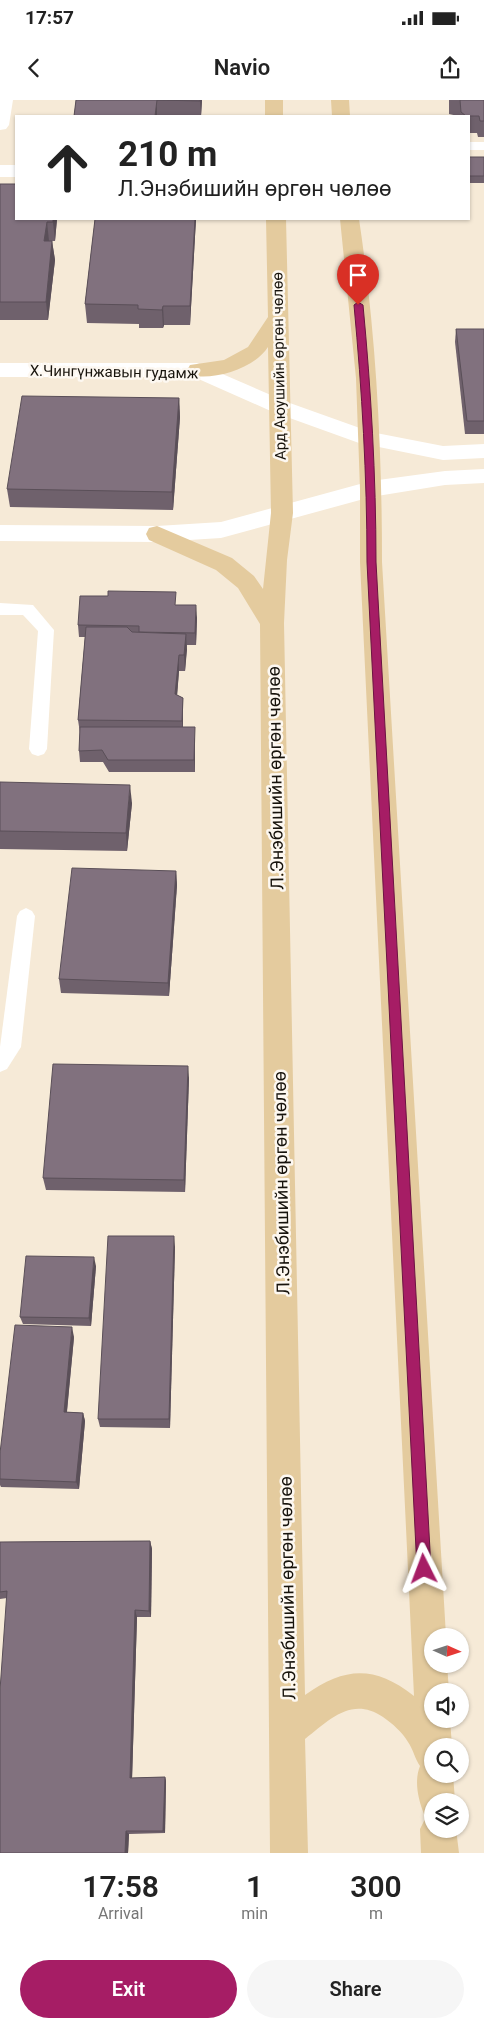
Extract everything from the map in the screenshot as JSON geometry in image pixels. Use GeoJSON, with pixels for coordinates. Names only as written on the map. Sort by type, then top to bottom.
{"type":"FeatureCollection","features":[{"type":"Feature","properties":{"kind":"main road"},"geometry":{"type":"LineString","coordinates":[[0,125],[4,100]]}},
{"type":"Feature","properties":{"kind":"main road"},"geometry":{"type":"LineString","coordinates":[[274,100],[274,115]]}},
{"type":"Feature","properties":{"kind":"main road"},"geometry":{"type":"LineString","coordinates":[[340,100],[341,115]]}},
{"type":"Feature","properties":{"kind":"main road"},"geometry":{"type":"LineString","coordinates":[[0,171],[15,171]]}},
{"type":"Feature","properties":{"kind":"main road","name":"Ард Аюушийн өргөн чөлөө"},"geometry":{"type":"LineString","coordinates":[[276,220],[282,513]]}},
{"type":"Feature","properties":{"kind":"main road"},"geometry":{"type":"LineString","coordinates":[[350,220],[366,378],[367,438],[371,489],[371,562],[434,1738]]}},
{"type":"Feature","properties":{"kind":"main road"},"geometry":{"type":"LineString","coordinates":[[197,370],[229,366],[255,352],[278,317]]}},
{"type":"Feature","properties":{"kind":"main road","name":"Х.Чингүнжавын гудамж"},"geometry":{"type":"LineString","coordinates":[[0,370],[197,370],[280,407],[367,438],[443,453],[484,451]]}},
{"type":"Feature","properties":{"kind":"main road"},"geometry":{"type":"LineString","coordinates":[[0,533],[156,534],[221,530],[371,489],[445,478],[484,476]]}},
{"type":"Feature","properties":{"kind":"main road","name":"Л.Энэбишийн өргөн чөлөө"},"geometry":{"type":"LineString","coordinates":[[282,513],[276,560],[272,623],[289,1729],[289,1853]]}},
{"type":"Feature","properties":{"kind":"main road"},"geometry":{"type":"LineString","coordinates":[[156,534],[224,564],[246,582],[272,623]]}},
{"type":"Feature","properties":{"kind":"main road"},"geometry":{"type":"LineString","coordinates":[[289,1729],[316,1708],[333,1698],[355,1690],[390,1699],[419,1726],[425,1738]]}},
{"type":"Feature","properties":{"kind":"main road"},"geometry":{"type":"LineString","coordinates":[[439,1838],[440,1853]]}},
{"type":"Feature","properties":{"kind":"lane"},"geometry":{"type":"LineString","coordinates":[[470,146],[484,146]]}},
{"type":"Feature","properties":{"kind":"lane"},"geometry":{"type":"LineString","coordinates":[[0,610],[27,609],[46,630],[38,749]]}},
{"type":"Feature","properties":{"kind":"lane"},"geometry":{"type":"LineString","coordinates":[[0,1063],[11,1047],[26,916]]}},
{"type":"Feature","properties":{"kind":"building"},"geometry":{"type":"Polygon","coordinates":[[[76,100],[157,100],[155,115],[74,115],[76,100]]]}},
{"type":"Feature","properties":{"kind":"building"},"geometry":{"type":"Polygon","coordinates":[[[157,100],[200,100],[200,101],[157,100]]]}},
{"type":"Feature","properties":{"kind":"building"},"geometry":{"type":"Polygon","coordinates":[[[460,100],[484,100],[484,121],[480,121],[479,116],[465,115],[461,112],[460,100]]]}},
{"type":"Feature","properties":{"kind":"building"},"geometry":{"type":"Polygon","coordinates":[[[470,157],[484,157],[484,176],[470,176],[470,157]]]}},
{"type":"Feature","properties":{"kind":"building"},"geometry":{"type":"Polygon","coordinates":[[[0,184],[15,184],[15,220],[53,220],[53,222],[47,222],[44,241],[52,241],[46,302],[0,302],[0,184]]]}},
{"type":"Feature","properties":{"kind":"building"},"geometry":{"type":"Polygon","coordinates":[[[95,220],[195,220],[190,306],[163,306],[162,310],[138,309],[138,305],[85,304],[95,220]]]}},
{"type":"Feature","properties":{"kind":"building"},"geometry":{"type":"Polygon","coordinates":[[[456,329],[484,329],[484,421],[467,421],[456,329]]]}},
{"type":"Feature","properties":{"kind":"building"},"geometry":{"type":"Polygon","coordinates":[[[22,396],[179,398],[172,492],[7,489],[22,396]]]}},
{"type":"Feature","properties":{"kind":"building"},"geometry":{"type":"Polygon","coordinates":[[[108,591],[176,592],[175,605],[196,605],[195,633],[139,632],[139,626],[78,625],[80,596],[108,596],[108,591]]]}},
{"type":"Feature","properties":{"kind":"building"},"geometry":{"type":"Polygon","coordinates":[[[86,627],[127,627],[132,632],[186,634],[184,655],[179,655],[175,694],[183,698],[182,721],[78,720],[86,627]]]}},
{"type":"Feature","properties":{"kind":"building"},"geometry":{"type":"Polygon","coordinates":[[[80,727],[195,727],[194,760],[108,760],[102,750],[79,751],[80,727]]]}},
{"type":"Feature","properties":{"kind":"building"},"geometry":{"type":"Polygon","coordinates":[[[0,782],[130,785],[126,833],[0,831],[0,782]]]}},
{"type":"Feature","properties":{"kind":"building"},"geometry":{"type":"Polygon","coordinates":[[[72,868],[176,871],[168,983],[59,979],[72,868]]]}},
{"type":"Feature","properties":{"kind":"building"},"geometry":{"type":"Polygon","coordinates":[[[53,1064],[188,1066],[184,1180],[43,1178],[53,1064]]]}},
{"type":"Feature","properties":{"kind":"building"},"geometry":{"type":"Polygon","coordinates":[[[108,1236],[174,1236],[169,1419],[98,1419],[108,1236]]]}},
{"type":"Feature","properties":{"kind":"building"},"geometry":{"type":"Polygon","coordinates":[[[26,1256],[94,1257],[89,1318],[20,1317],[26,1256]]]}},
{"type":"Feature","properties":{"kind":"building"},"geometry":{"type":"Polygon","coordinates":[[[15,1325],[72,1327],[64,1412],[83,1413],[76,1482],[0,1479],[0,1453],[15,1325]]]}},
{"type":"Feature","properties":{"kind":"building"},"geometry":{"type":"Polygon","coordinates":[[[150,1541],[149,1611],[135,1610],[130,1778],[165,1777],[163,1831],[126,1831],[125,1853],[0,1853],[0,1690],[7,1591],[0,1592],[0,1542],[150,1541]]]}},
{"type":"Feature","properties":{"kind":"route"},"geometry":{"type":"LineString","coordinates":[[358,305],[366,378],[367,438],[371,489],[371,562],[424,1569]]}}]}
